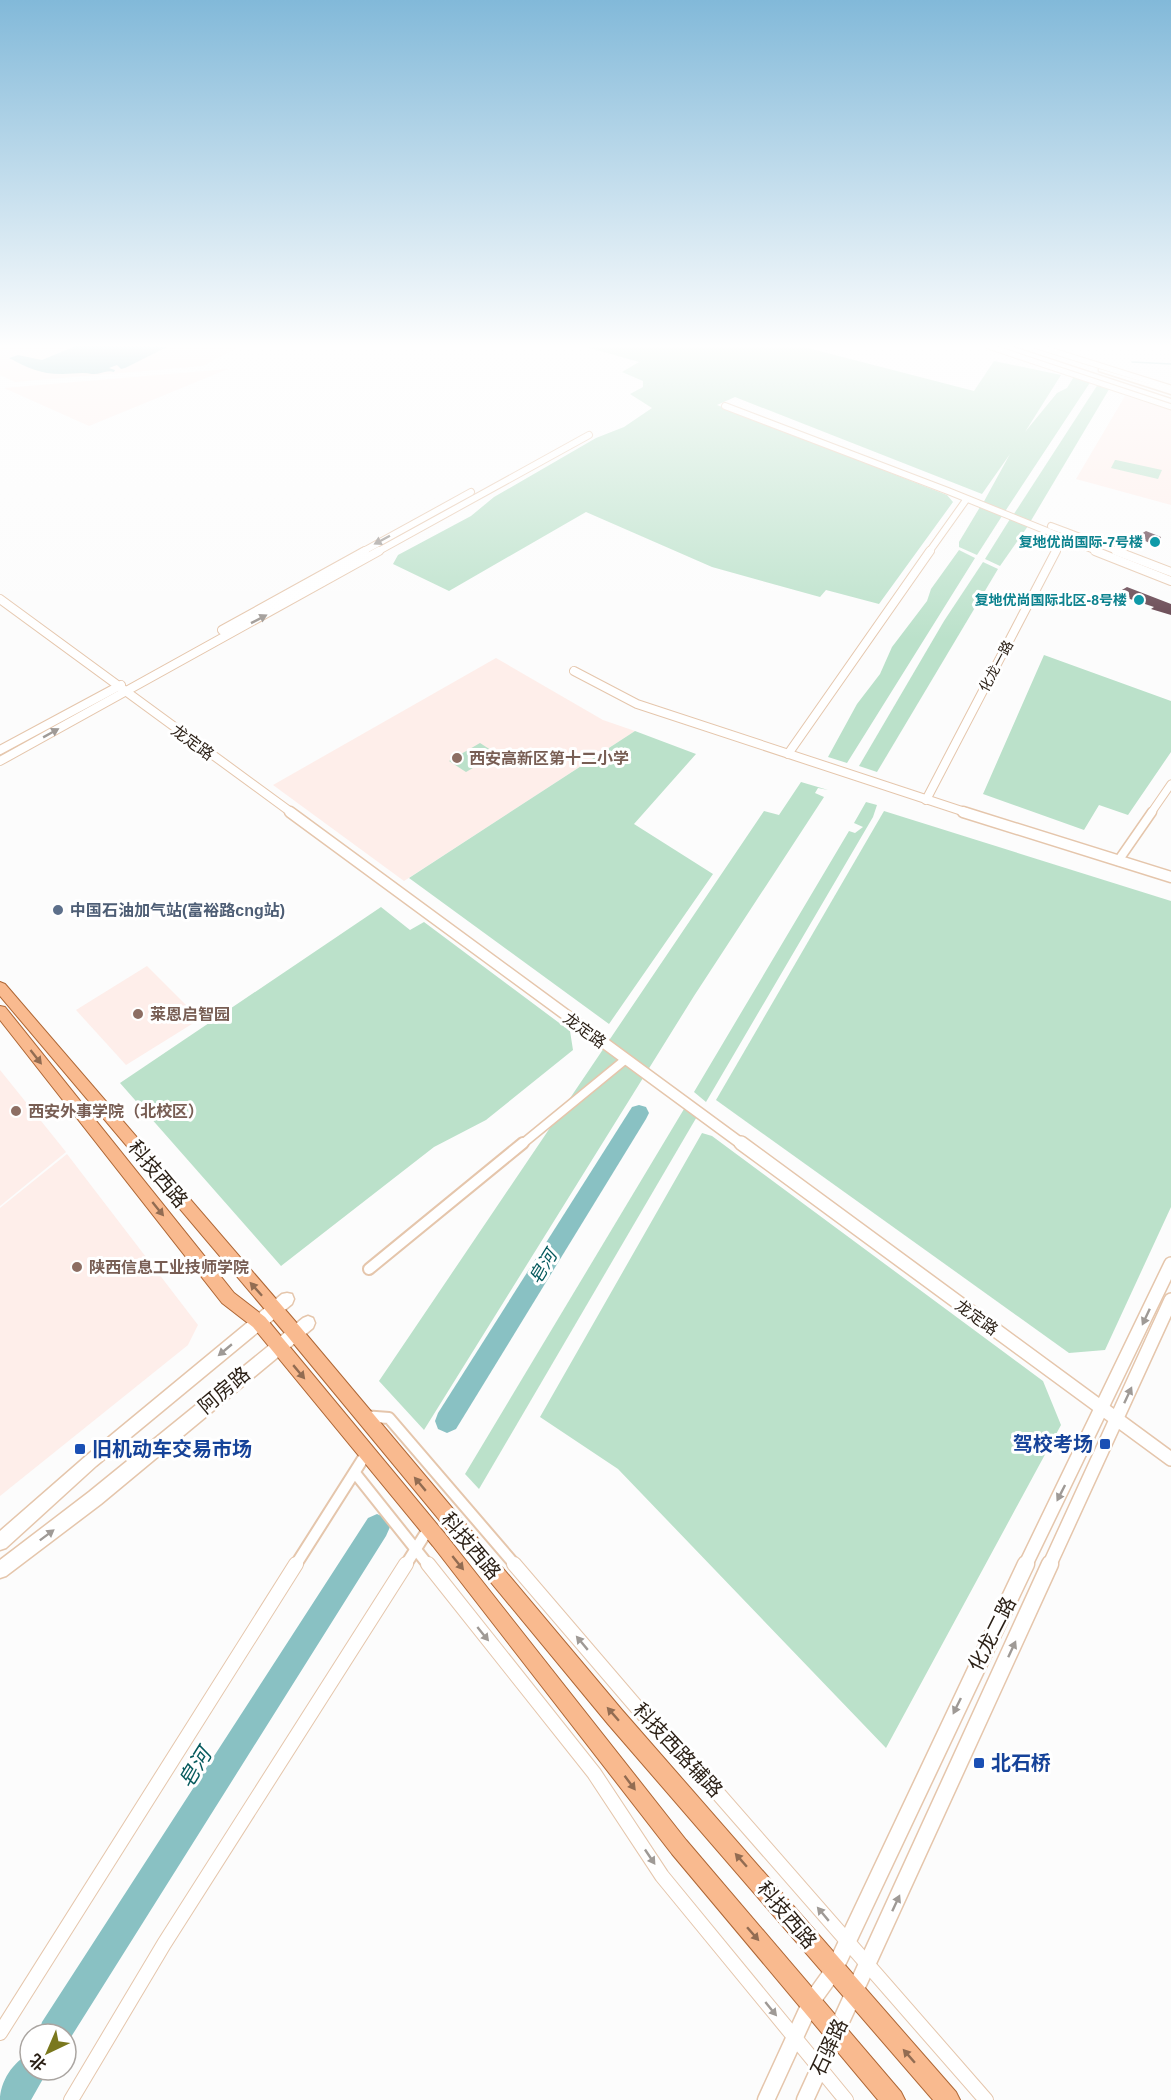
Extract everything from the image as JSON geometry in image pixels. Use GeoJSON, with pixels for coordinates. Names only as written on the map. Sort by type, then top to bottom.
{"type":"FeatureCollection","features":[{"type":"Feature","properties":{"kind":"main road","name":"科技西路"},"geometry":{"type":"LineString","coordinates":[[0,987],[281,1304],[301,1328],[363,1416],[615,1717],[948,2100]]}},
{"type":"Feature","properties":{"kind":"main road","name":"科技西路"},"geometry":{"type":"LineString","coordinates":[[0,1011],[228,1298],[259,1322],[366,1454],[429,1527],[576,1712],[679,1847],[893,2100]]}},
{"type":"Feature","properties":{"kind":"main road","name":"阿房路"},"geometry":{"type":"LineString","coordinates":[[0,1542],[55,1491],[281,1304]]}},
{"type":"Feature","properties":{"kind":"main road","name":"阿房路"},"geometry":{"type":"LineString","coordinates":[[0,1570],[95,1498],[301,1328]]}},
{"type":"Feature","properties":{"kind":"street"},"geometry":{"type":"LineString","coordinates":[[0,761],[121,689],[567,444]]}},
{"type":"Feature","properties":{"kind":"street"},"geometry":{"type":"LineString","coordinates":[[825,444],[966,500],[1171,572]]}},
{"type":"Feature","properties":{"kind":"street"},"geometry":{"type":"LineString","coordinates":[[838,444],[1065,535],[1171,581]]}},
{"type":"Feature","properties":{"kind":"street"},"geometry":{"type":"LineString","coordinates":[[788,754],[966,500]]}},
{"type":"Feature","properties":{"kind":"street","name":"化龙一路"},"geometry":{"type":"LineString","coordinates":[[926,800],[1065,535]]}},
{"type":"Feature","properties":{"kind":"street","name":"龙定路"},"geometry":{"type":"LineString","coordinates":[[0,599],[1171,1459]]}},
{"type":"Feature","properties":{"kind":"street"},"geometry":{"type":"LineString","coordinates":[[574,671],[637,704],[926,800],[1171,877]]}},
{"type":"Feature","properties":{"kind":"street"},"geometry":{"type":"LineString","coordinates":[[0,750],[121,689]]}},
{"type":"Feature","properties":{"kind":"street"},"geometry":{"type":"LineString","coordinates":[[1118,861],[1171,784]]}},
{"type":"Feature","properties":{"kind":"street"},"geometry":{"type":"LineString","coordinates":[[369,1269],[626,1059]]}},
{"type":"Feature","properties":{"kind":"street","name":"化龙二路"},"geometry":{"type":"LineString","coordinates":[[811,2002],[834,1970],[958,1701],[991,1640],[1171,1264]]}},
{"type":"Feature","properties":{"kind":"street","name":"化龙二路"},"geometry":{"type":"LineString","coordinates":[[855,1994],[1171,1300]]}},
{"type":"Feature","properties":{"kind":"street","name":"科技西路辅路"},"geometry":{"type":"LineString","coordinates":[[363,1416],[389,1418],[640,1711],[688,1760],[986,2100]]}},
{"type":"Feature","properties":{"kind":"street"},"geometry":{"type":"LineString","coordinates":[[0,2033],[366,1454]]}},
{"type":"Feature","properties":{"kind":"street"},"geometry":{"type":"LineString","coordinates":[[355,1473],[594,1773],[662,1876],[846,2100]]}},
{"type":"Feature","properties":{"kind":"street"},"geometry":{"type":"LineString","coordinates":[[71,2100],[164,1944],[429,1527]]}},
{"type":"Feature","properties":{"kind":"street","name":"石驿路"},"geometry":{"type":"LineString","coordinates":[[805,2100],[855,1994]]}},
{"type":"Feature","properties":{"kind":"street","name":"石驿路"},"geometry":{"type":"LineString","coordinates":[[766,2100],[811,2002]]}},
{"type":"Feature","properties":{"kind":"shaded area"},"geometry":{"type":"Polygon","coordinates":[[[1097,444],[1171,444],[1171,505],[1076,479],[1097,444]]]}},
{"type":"Feature","properties":{"kind":"shaded area","name":"西安高新区第十二小学"},"geometry":{"type":"Polygon","coordinates":[[[496,658],[603,720],[635,731],[404,881],[273,785],[496,658]]]}},
{"type":"Feature","properties":{"kind":"shaded area","name":"莱恩启智园"},"geometry":{"type":"Polygon","coordinates":[[[147,966],[200,1019],[126,1065],[76,1010],[147,966]]]}},
{"type":"Feature","properties":{"kind":"shaded area","name":"西安外事学院（北校区）"},"geometry":{"type":"Polygon","coordinates":[[[0,1070],[66,1152],[0,1206],[0,1070]]]}},
{"type":"Feature","properties":{"kind":"shaded area","name":"陕西信息工业技师学院"},"geometry":{"type":"Polygon","coordinates":[[[67,1154],[198,1325],[188,1345],[0,1496],[0,1208],[67,1154]]]}},
{"type":"Feature","properties":{"kind":"green space"},"geometry":{"type":"Polygon","coordinates":[[[586,444],[817,444],[947,495],[953,502],[879,604],[826,590],[820,597],[712,567],[586,512],[449,591],[393,564],[398,555],[471,516],[494,497],[586,444]]]}},
{"type":"Feature","properties":{"kind":"green space"},"geometry":{"type":"Polygon","coordinates":[[[855,444],[1050,444],[1004,513],[982,505],[1010,454],[982,494],[855,444]]]}},
{"type":"Feature","properties":{"kind":"green space"},"geometry":{"type":"Polygon","coordinates":[[[1059,444],[1077,444],[1029,524],[1012,517],[1059,444]]]}},
{"type":"Feature","properties":{"kind":"green space"},"geometry":{"type":"Polygon","coordinates":[[[1115,460],[1162,470],[1158,479],[1111,468],[1115,460]]]}},
{"type":"Feature","properties":{"kind":"green space"},"geometry":{"type":"Polygon","coordinates":[[[980,507],[1002,516],[977,555],[959,547],[959,542],[980,507]]]}},
{"type":"Feature","properties":{"kind":"green space"},"geometry":{"type":"Polygon","coordinates":[[[1010,519],[1028,526],[1000,566],[985,559],[1010,519]]]}},
{"type":"Feature","properties":{"kind":"green space"},"geometry":{"type":"Polygon","coordinates":[[[959,550],[975,558],[847,763],[828,757],[857,704],[880,674],[892,647],[927,601],[931,589],[959,550]]]}},
{"type":"Feature","properties":{"kind":"green space"},"geometry":{"type":"Polygon","coordinates":[[[983,562],[998,569],[877,772],[859,766],[944,621],[983,562]]]}},
{"type":"Feature","properties":{"kind":"green space"},"geometry":{"type":"Polygon","coordinates":[[[1044,655],[1171,701],[1171,752],[1128,815],[1099,805],[1084,830],[983,794],[1044,655]]]}},
{"type":"Feature","properties":{"kind":"green space"},"geometry":{"type":"Polygon","coordinates":[[[635,731],[696,754],[634,824],[713,874],[609,1024],[409,878],[635,731]]]}},
{"type":"Feature","properties":{"kind":"green space"},"geometry":{"type":"Polygon","coordinates":[[[480,743],[497,754],[466,772],[449,761],[480,743]]]}},
{"type":"Feature","properties":{"kind":"green space"},"geometry":{"type":"Polygon","coordinates":[[[801,782],[828,790],[818,788],[815,793],[824,797],[694,996],[424,1430],[379,1381],[764,811],[779,815],[801,782]]]}},
{"type":"Feature","properties":{"kind":"green space"},"geometry":{"type":"Polygon","coordinates":[[[866,802],[877,805],[873,817],[706,1102],[694,1092],[849,831],[855,833],[863,827],[854,823],[866,802]]]}},
{"type":"Feature","properties":{"kind":"green space"},"geometry":{"type":"Polygon","coordinates":[[[884,811],[1171,901],[1171,1207],[1105,1350],[1069,1353],[716,1100],[884,811]]]}},
{"type":"Feature","properties":{"kind":"green space"},"geometry":{"type":"Polygon","coordinates":[[[381,907],[410,930],[424,922],[570,1031],[573,1050],[486,1120],[434,1147],[281,1266],[120,1083],[381,907]]]}},
{"type":"Feature","properties":{"kind":"green space"},"geometry":{"type":"Polygon","coordinates":[[[690,1099],[702,1108],[479,1489],[465,1474],[690,1099]]]}},
{"type":"Feature","properties":{"kind":"green space"},"geometry":{"type":"Polygon","coordinates":[[[702,1133],[712,1136],[1043,1381],[1061,1425],[886,1748],[618,1469],[540,1417],[702,1133]]]}},
{"type":"Feature","properties":{"kind":"building"},"geometry":{"type":"Polygon","coordinates":[[[1146,531],[1161,537],[1159,547],[1136,537],[1146,531]]]}},
{"type":"Feature","properties":{"kind":"building","name":"复地优尚国际北区-8号楼"},"geometry":{"type":"Polygon","coordinates":[[[1127,587],[1171,604],[1171,615],[1115,594],[1127,587]]]}},
{"type":"Feature","properties":{"kind":"waterway","name":"皂河"},"geometry":{"type":"LineString","coordinates":[[447,1421],[639,1113]]}},
{"type":"Feature","properties":{"kind":"waterway","name":"皂河"},"geometry":{"type":"LineString","coordinates":[[62,2022],[377,1527]]}},
{"type":"Feature","properties":{"kind":"waterway","name":"皂河"},"geometry":{"type":"LineString","coordinates":[[12,2100],[23,2082]]}},
{"type":"Feature","properties":{"kind":"place","name":"复地优尚国际-7号楼"},"geometry":{"type":"Point","coordinates":[1155,542]}},
{"type":"Feature","properties":{"kind":"place","name":"复地优尚国际北区-8号楼"},"geometry":{"type":"Point","coordinates":[1139,600]}},
{"type":"Feature","properties":{"kind":"place","name":"西安高新区第十二小学"},"geometry":{"type":"Point","coordinates":[457,758]}},
{"type":"Feature","properties":{"kind":"place","name":"中国石油加气站(富裕路cng站)"},"geometry":{"type":"Point","coordinates":[58,910]}},
{"type":"Feature","properties":{"kind":"place","name":"莱恩启智园"},"geometry":{"type":"Point","coordinates":[138,1014]}},
{"type":"Feature","properties":{"kind":"place","name":"西安外事学院（北校区）"},"geometry":{"type":"Point","coordinates":[16,1111]}},
{"type":"Feature","properties":{"kind":"place","name":"陕西信息工业技师学院"},"geometry":{"type":"Point","coordinates":[77,1267]}},
{"type":"Feature","properties":{"kind":"place","name":"驾校考场"},"geometry":{"type":"Point","coordinates":[1105,1444]}},
{"type":"Feature","properties":{"kind":"place","name":"旧机动车交易市场"},"geometry":{"type":"Point","coordinates":[80,1449]}},
{"type":"Feature","properties":{"kind":"place","name":"北石桥"},"geometry":{"type":"Point","coordinates":[979,1763]}}]}
